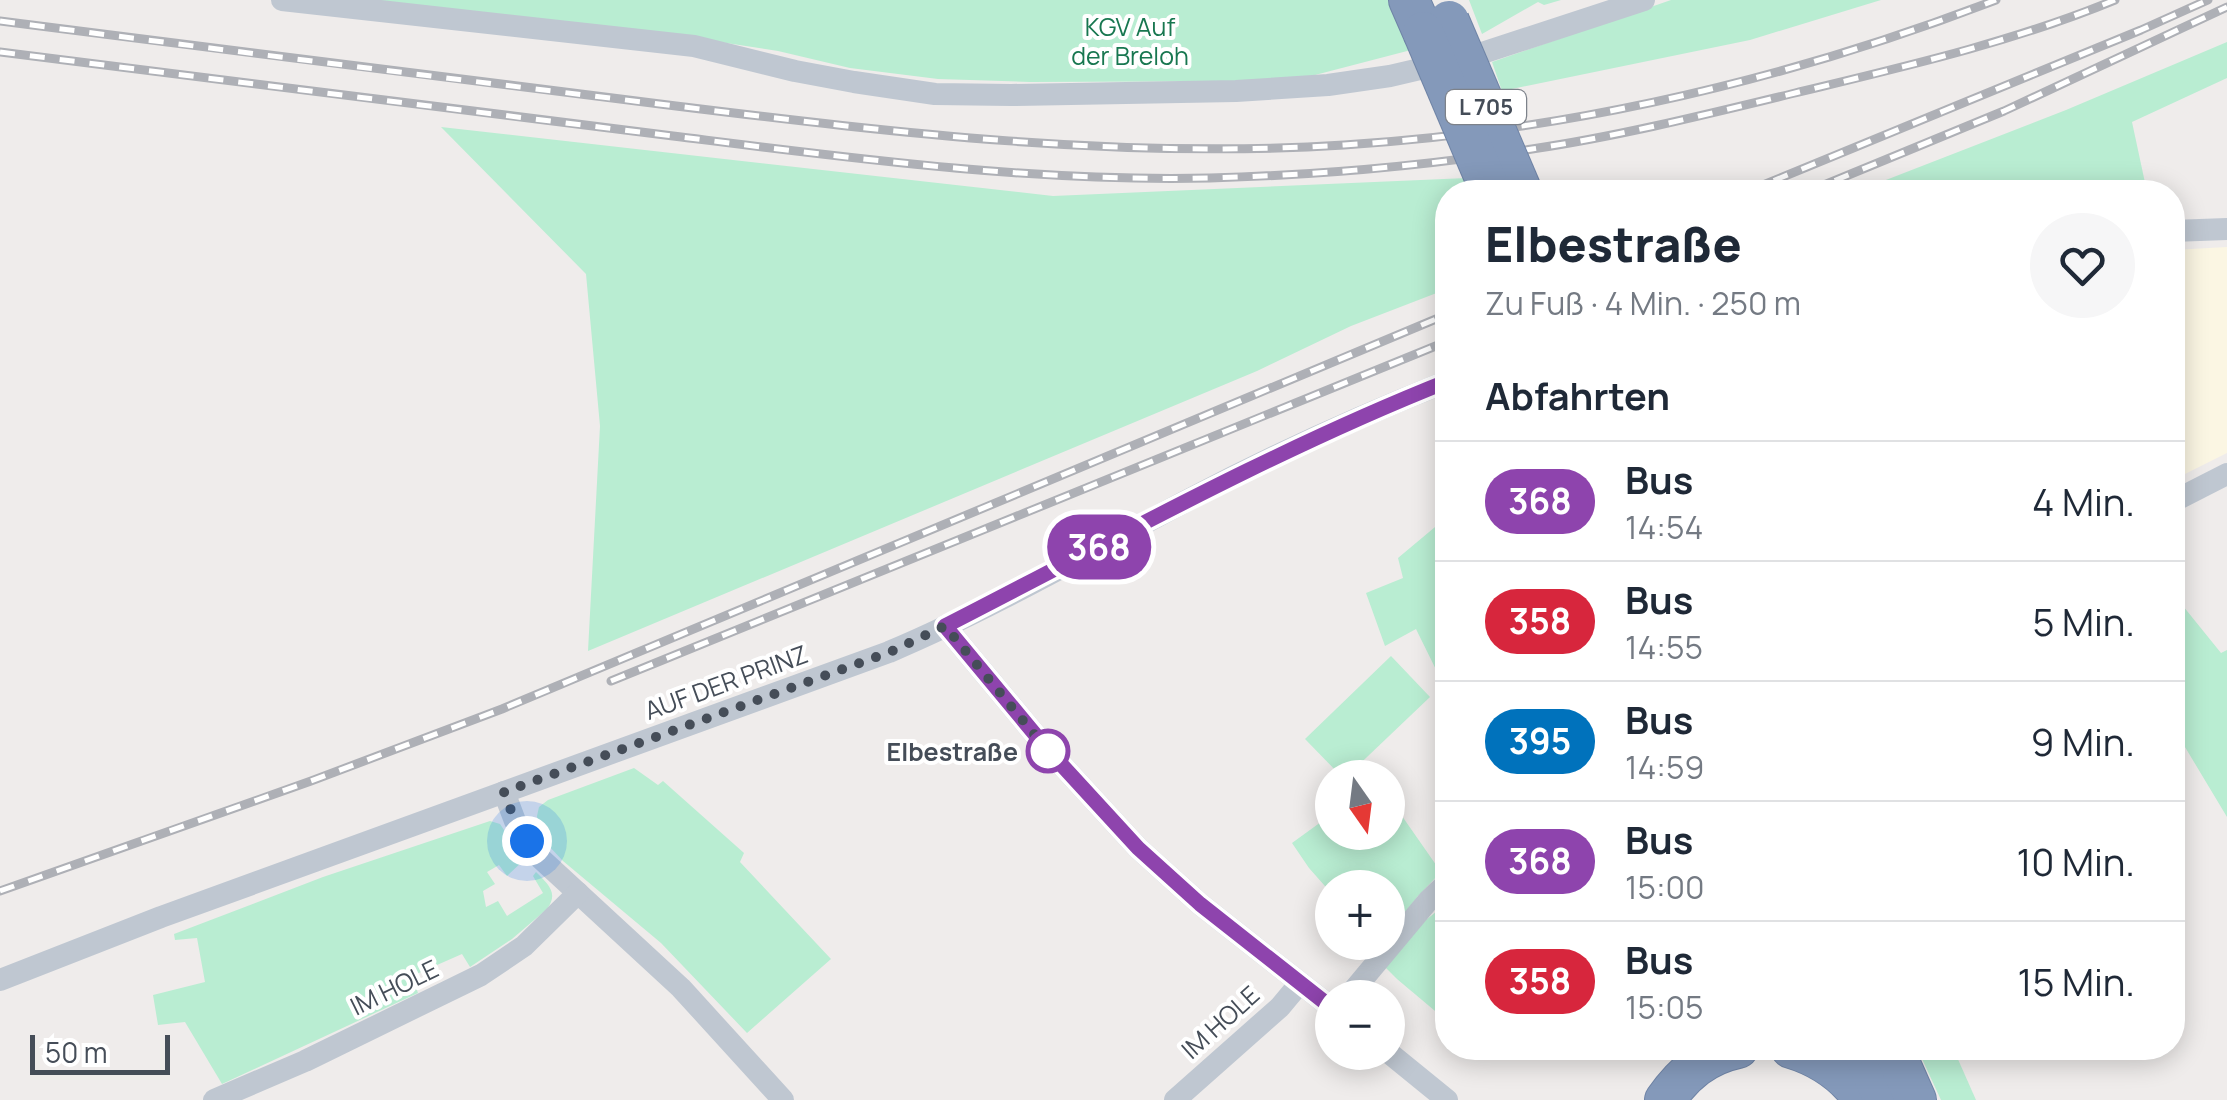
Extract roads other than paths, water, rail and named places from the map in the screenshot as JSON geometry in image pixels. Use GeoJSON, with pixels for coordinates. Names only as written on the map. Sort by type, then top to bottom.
{"type":"FeatureCollection","features":[{"type":"Feature","properties":{"kind":"highway","name":"L 705"},"geometry":{"type":"LineString","coordinates":[[1430,13],[1487,180]]}},
{"type":"Feature","properties":{"kind":"highway","name":"L 705"},"geometry":{"type":"LineString","coordinates":[[1430,13],[1516,180]]}},
{"type":"Feature","properties":{"kind":"highway"},"geometry":{"type":"LineString","coordinates":[[1661,1100],[1678,1060]]}},
{"type":"Feature","properties":{"kind":"highway"},"geometry":{"type":"LineString","coordinates":[[1661,1100],[1691,1068],[1706,1060]]}},
{"type":"Feature","properties":{"kind":"highway"},"geometry":{"type":"LineString","coordinates":[[1823,1060],[1846,1078],[1864,1100]]}},
{"type":"Feature","properties":{"kind":"highway"},"geometry":{"type":"LineString","coordinates":[[1867,1060],[1884,1100]]}},
{"type":"Feature","properties":{"kind":"highway"},"geometry":{"type":"LineString","coordinates":[[1898,1060],[1916,1100]]}},
{"type":"Feature","properties":{"kind":"street"},"geometry":{"type":"LineString","coordinates":[[282,0],[694,46],[795,71],[935,94],[1011,95],[1328,86],[1468,58],[1644,0]]}},
{"type":"Feature","properties":{"kind":"street"},"geometry":{"type":"LineString","coordinates":[[2185,230],[2227,228]]}},
{"type":"Feature","properties":{"kind":"street","name":"AUF DER PRINZ"},"geometry":{"type":"LineString","coordinates":[[0,980],[161,917],[890,652],[1246,470],[1435,386]]}},
{"type":"Feature","properties":{"kind":"street"},"geometry":{"type":"LineString","coordinates":[[2185,495],[2227,474]]}},
{"type":"Feature","properties":{"kind":"street"},"geometry":{"type":"LineString","coordinates":[[945,626],[1048,750],[1138,848],[1200,904],[1315,995]]}},
{"type":"Feature","properties":{"kind":"street"},"geometry":{"type":"LineString","coordinates":[[504,792],[527,841],[552,870],[681,988],[783,1100]]}},
{"type":"Feature","properties":{"kind":"street","name":"IM HOLE"},"geometry":{"type":"LineString","coordinates":[[214,1100],[305,1061],[481,975],[524,946],[578,893]]}},
{"type":"Feature","properties":{"kind":"street"},"geometry":{"type":"LineString","coordinates":[[1362,980],[1435,894]]}},
{"type":"Feature","properties":{"kind":"street","name":"IM HOLE"},"geometry":{"type":"LineString","coordinates":[[1175,1100],[1280,1006],[1300,983]]}},
{"type":"Feature","properties":{"kind":"street"},"geometry":{"type":"LineString","coordinates":[[1405,1066],[1447,1100]]}},
{"type":"Feature","properties":{"kind":"railway"},"geometry":{"type":"LineString","coordinates":[[0,21],[759,116],[1009,141],[1176,149],[1344,145],[1428,138],[1594,114],[1757,77],[1917,29],[1996,0]]}},
{"type":"Feature","properties":{"kind":"railway"},"geometry":{"type":"LineString","coordinates":[[0,52],[874,160],[1075,176],[1210,178],[1412,165],[1598,138],[1957,52],[2037,29],[2115,0]]}},
{"type":"Feature","properties":{"kind":"railway"},"geometry":{"type":"LineString","coordinates":[[1775,180],[2208,0]]}},
{"type":"Feature","properties":{"kind":"railway"},"geometry":{"type":"LineString","coordinates":[[1836,180],[2004,111],[2227,7]]}},
{"type":"Feature","properties":{"kind":"railway"},"geometry":{"type":"LineString","coordinates":[[0,891],[502,709],[1435,319]]}},
{"type":"Feature","properties":{"kind":"railway"},"geometry":{"type":"LineString","coordinates":[[611,681],[1435,346]]}},
{"type":"Feature","properties":{"kind":"place","name":"Elbestraße"},"geometry":{"type":"Point","coordinates":[1048,751]}},
{"type":"Feature","properties":{"kind":"park label","name":"KGV Auf der Breloh"},"geometry":{"type":"Point","coordinates":[1130,40]}}]}
